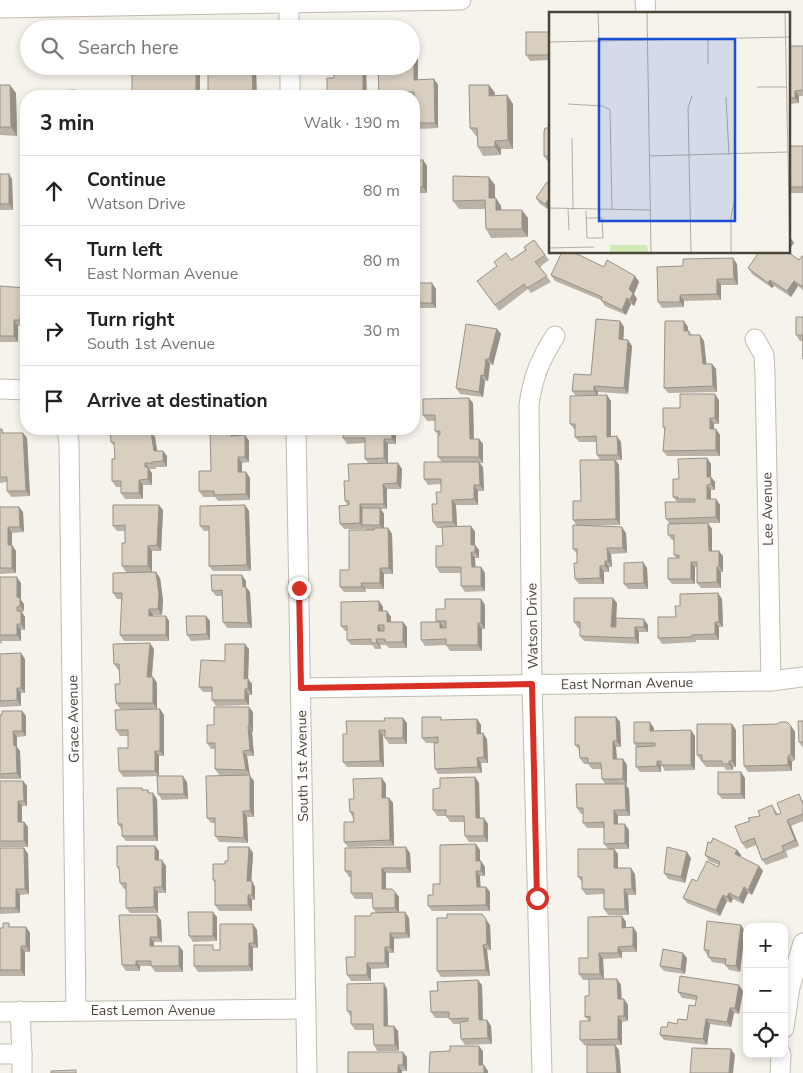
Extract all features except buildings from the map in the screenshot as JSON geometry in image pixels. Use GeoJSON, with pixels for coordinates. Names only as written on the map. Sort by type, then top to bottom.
{"type":"FeatureCollection","features":[{"type":"Feature","properties":{"kind":"street"},"geometry":{"type":"LineString","coordinates":[[0,0],[0,8],[461,0]]}},
{"type":"Feature","properties":{"kind":"street"},"geometry":{"type":"LineString","coordinates":[[289,2],[289,20]]}},
{"type":"Feature","properties":{"kind":"street"},"geometry":{"type":"LineString","coordinates":[[290,75],[290,90]]}},
{"type":"Feature","properties":{"kind":"street","name":"Watson Drive"},"geometry":{"type":"LineString","coordinates":[[542,1073],[532,684],[529,405],[532,381],[539,361],[555,336]]}},
{"type":"Feature","properties":{"kind":"street","name":"Lee Avenue"},"geometry":{"type":"LineString","coordinates":[[755,338],[764,355],[765,375],[771,681]]}},
{"type":"Feature","properties":{"kind":"street"},"geometry":{"type":"LineString","coordinates":[[0,389],[20,390]]}},
{"type":"Feature","properties":{"kind":"street","name":"Grace Avenue"},"geometry":{"type":"LineString","coordinates":[[68,435],[76,1010]]}},
{"type":"Feature","properties":{"kind":"street","name":"South 1st Avenue"},"geometry":{"type":"LineString","coordinates":[[296,435],[307,1073]]}},
{"type":"Feature","properties":{"kind":"street","name":"East Norman Avenue"},"geometry":{"type":"LineString","coordinates":[[301,688],[771,681],[803,677]]}},
{"type":"Feature","properties":{"kind":"street"},"geometry":{"type":"LineString","coordinates":[[786,1013],[790,987],[803,943]]}},
{"type":"Feature","properties":{"kind":"street","name":"East Lemon Avenue"},"geometry":{"type":"LineString","coordinates":[[0,1012],[306,1009]]}},
{"type":"Feature","properties":{"kind":"street"},"geometry":{"type":"LineString","coordinates":[[20,1011],[22,1073]]}},
{"type":"Feature","properties":{"kind":"street"},"geometry":{"type":"LineString","coordinates":[[0,1054],[22,1054]]}},
{"type":"Feature","properties":{"kind":"street"},"geometry":{"type":"LineString","coordinates":[[780,1073],[781,1058]]}},
{"type":"Feature","properties":{"kind":"route"},"geometry":{"type":"LineString","coordinates":[[299,588],[301,688],[532,684],[537,898]]}}]}
